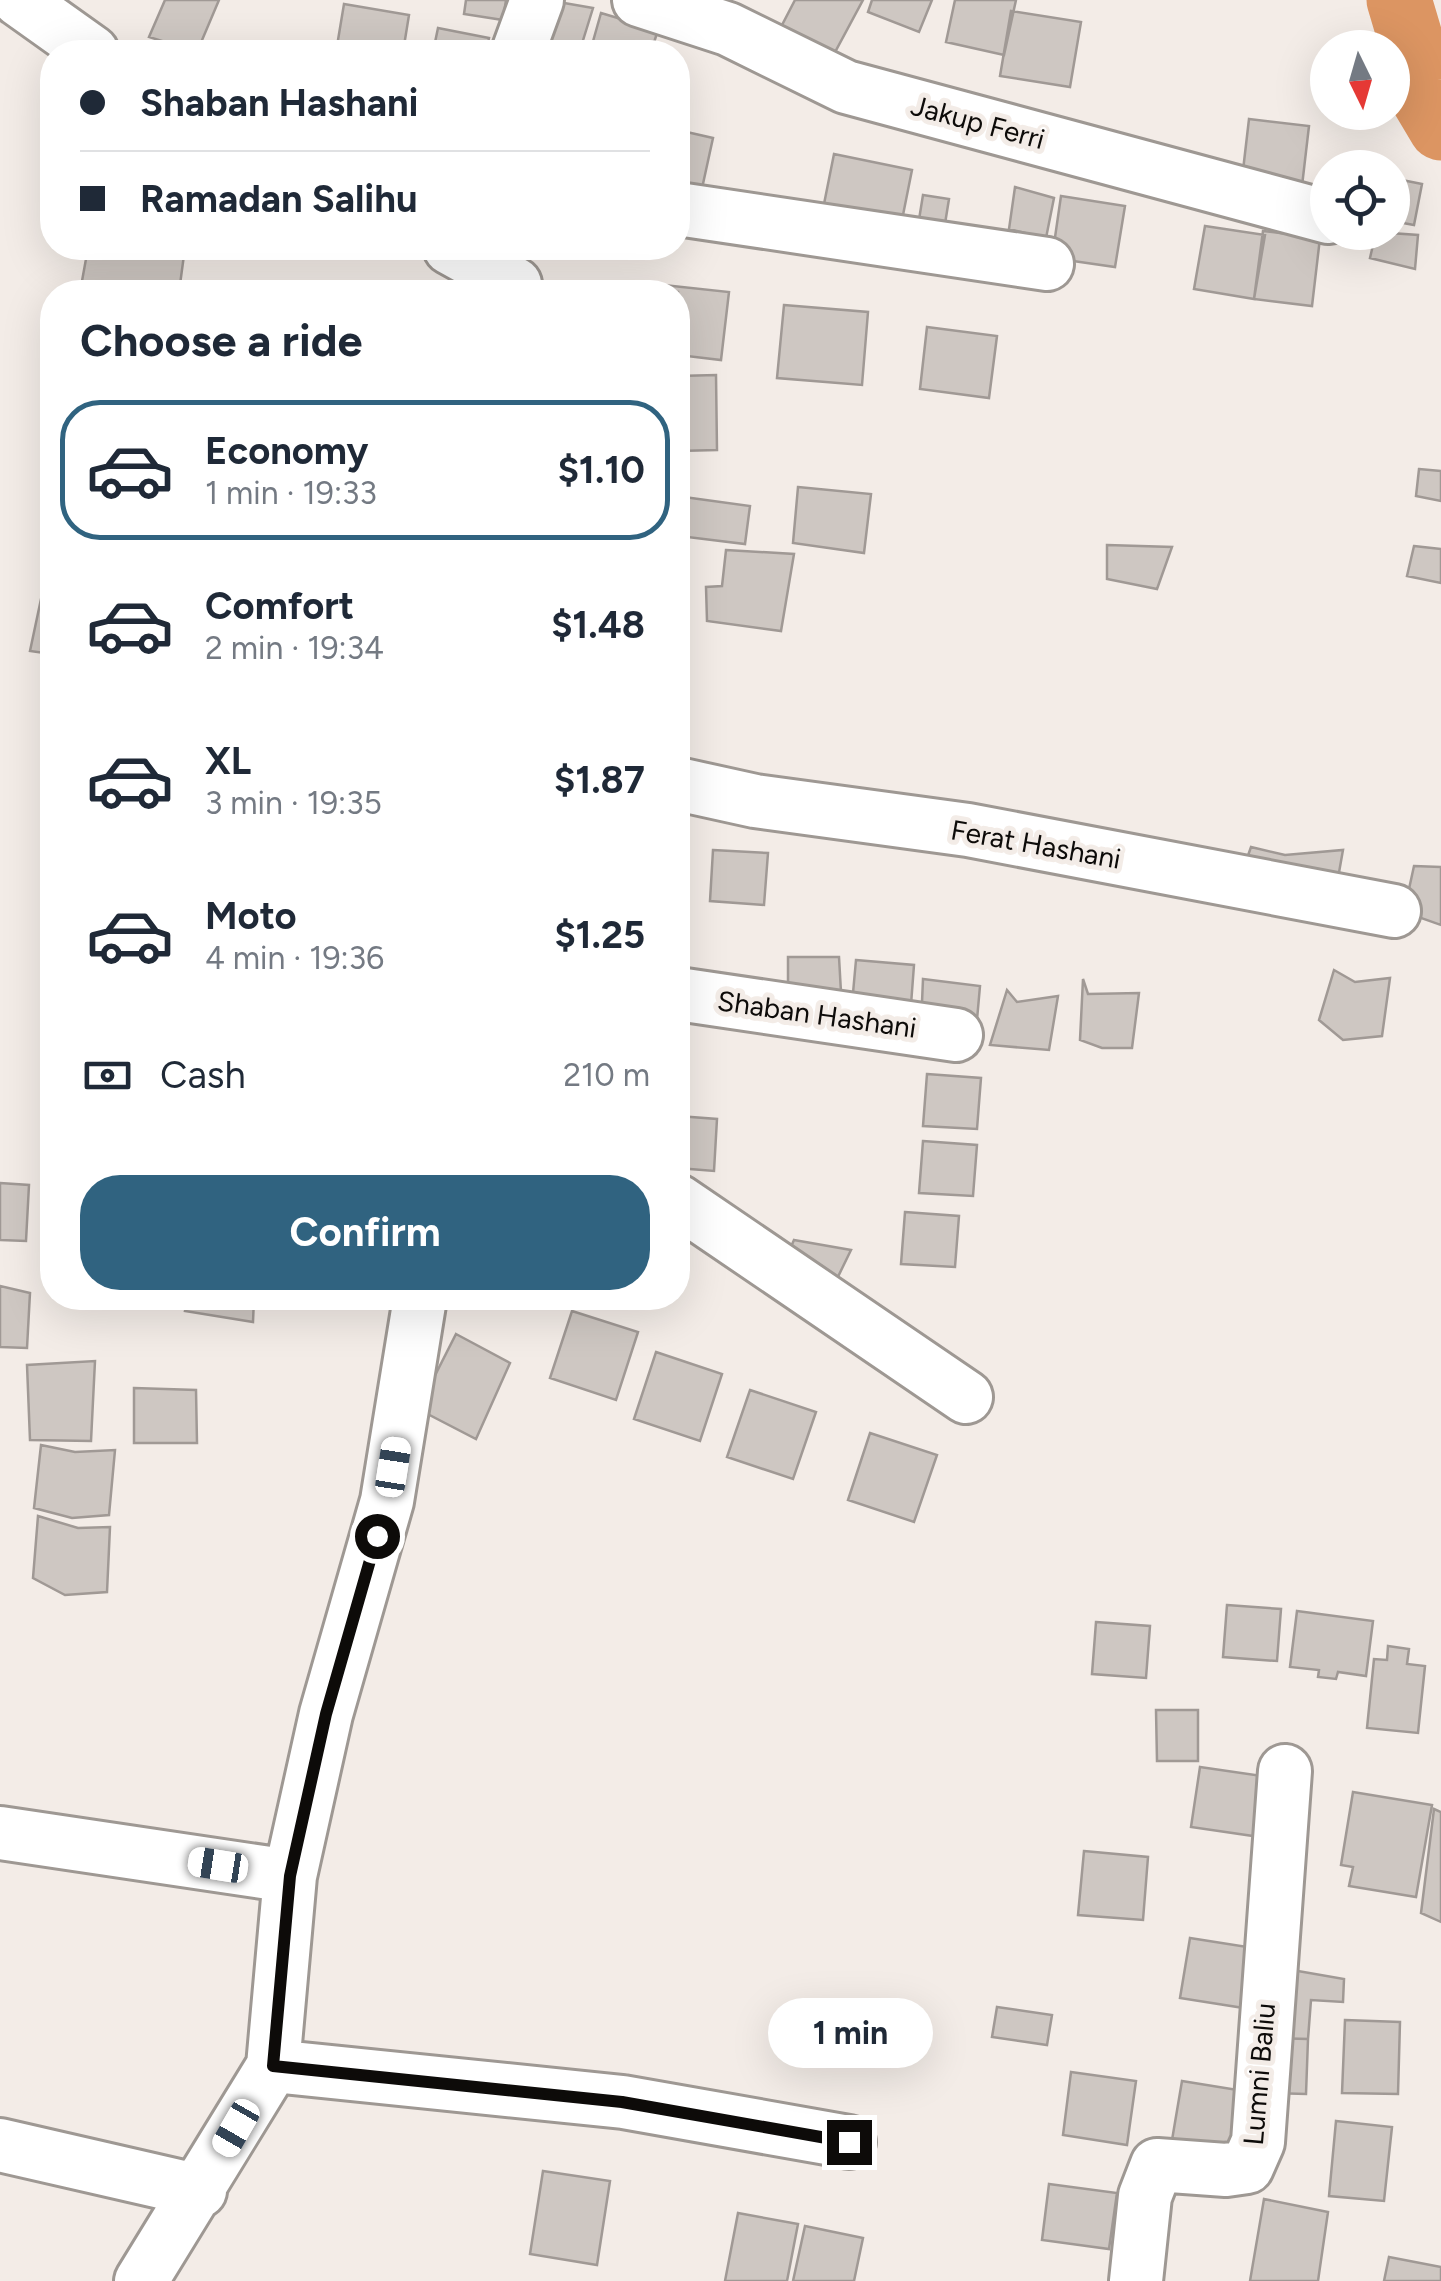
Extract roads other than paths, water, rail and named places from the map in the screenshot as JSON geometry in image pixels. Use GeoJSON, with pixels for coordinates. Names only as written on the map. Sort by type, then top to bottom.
{"type":"FeatureCollection","features":[{"type":"Feature","properties":{"kind":"street"},"geometry":{"type":"LineString","coordinates":[[19,0],[75,40]]}},
{"type":"Feature","properties":{"kind":"street"},"geometry":{"type":"LineString","coordinates":[[522,40],[537,0]]}},
{"type":"Feature","properties":{"kind":"street","name":"Jakup Ferri"},"geometry":{"type":"LineString","coordinates":[[638,0],[728,29],[846,86],[1310,212]]}},
{"type":"Feature","properties":{"kind":"street"},"geometry":{"type":"LineString","coordinates":[[690,211],[1047,264]]}},
{"type":"Feature","properties":{"kind":"street"},"geometry":{"type":"LineString","coordinates":[[479,260],[516,275]]}},
{"type":"Feature","properties":{"kind":"street","name":"Ferat Hashani"},"geometry":{"type":"LineString","coordinates":[[690,786],[756,800],[968,830],[1394,911]]}},
{"type":"Feature","properties":{"kind":"street","name":"Shaban Hashani"},"geometry":{"type":"LineString","coordinates":[[690,996],[956,1035]]}},
{"type":"Feature","properties":{"kind":"street"},"geometry":{"type":"LineString","coordinates":[[690,1209],[966,1397]]}},
{"type":"Feature","properties":{"kind":"street"},"geometry":{"type":"LineString","coordinates":[[141,2281],[200,2191],[273,2066],[290,1876],[326,1714],[387,1501],[418,1310]]}},
{"type":"Feature","properties":{"kind":"street","name":"Lumni Baliu"},"geometry":{"type":"LineString","coordinates":[[1136,2281],[1145,2196],[1156,2165],[1226,2170],[1248,2167],[1258,2142],[1285,1771]]}},
{"type":"Feature","properties":{"kind":"street"},"geometry":{"type":"LineString","coordinates":[[0,1833],[290,1876]]}},
{"type":"Feature","properties":{"kind":"street"},"geometry":{"type":"LineString","coordinates":[[273,2066],[622,2102],[849,2142]]}},
{"type":"Feature","properties":{"kind":"street"},"geometry":{"type":"LineString","coordinates":[[0,2145],[200,2191]]}},
{"type":"Feature","properties":{"kind":"waterway"},"geometry":{"type":"LineString","coordinates":[[1399,0],[1410,37],[1413,81],[1441,128]]}}]}
